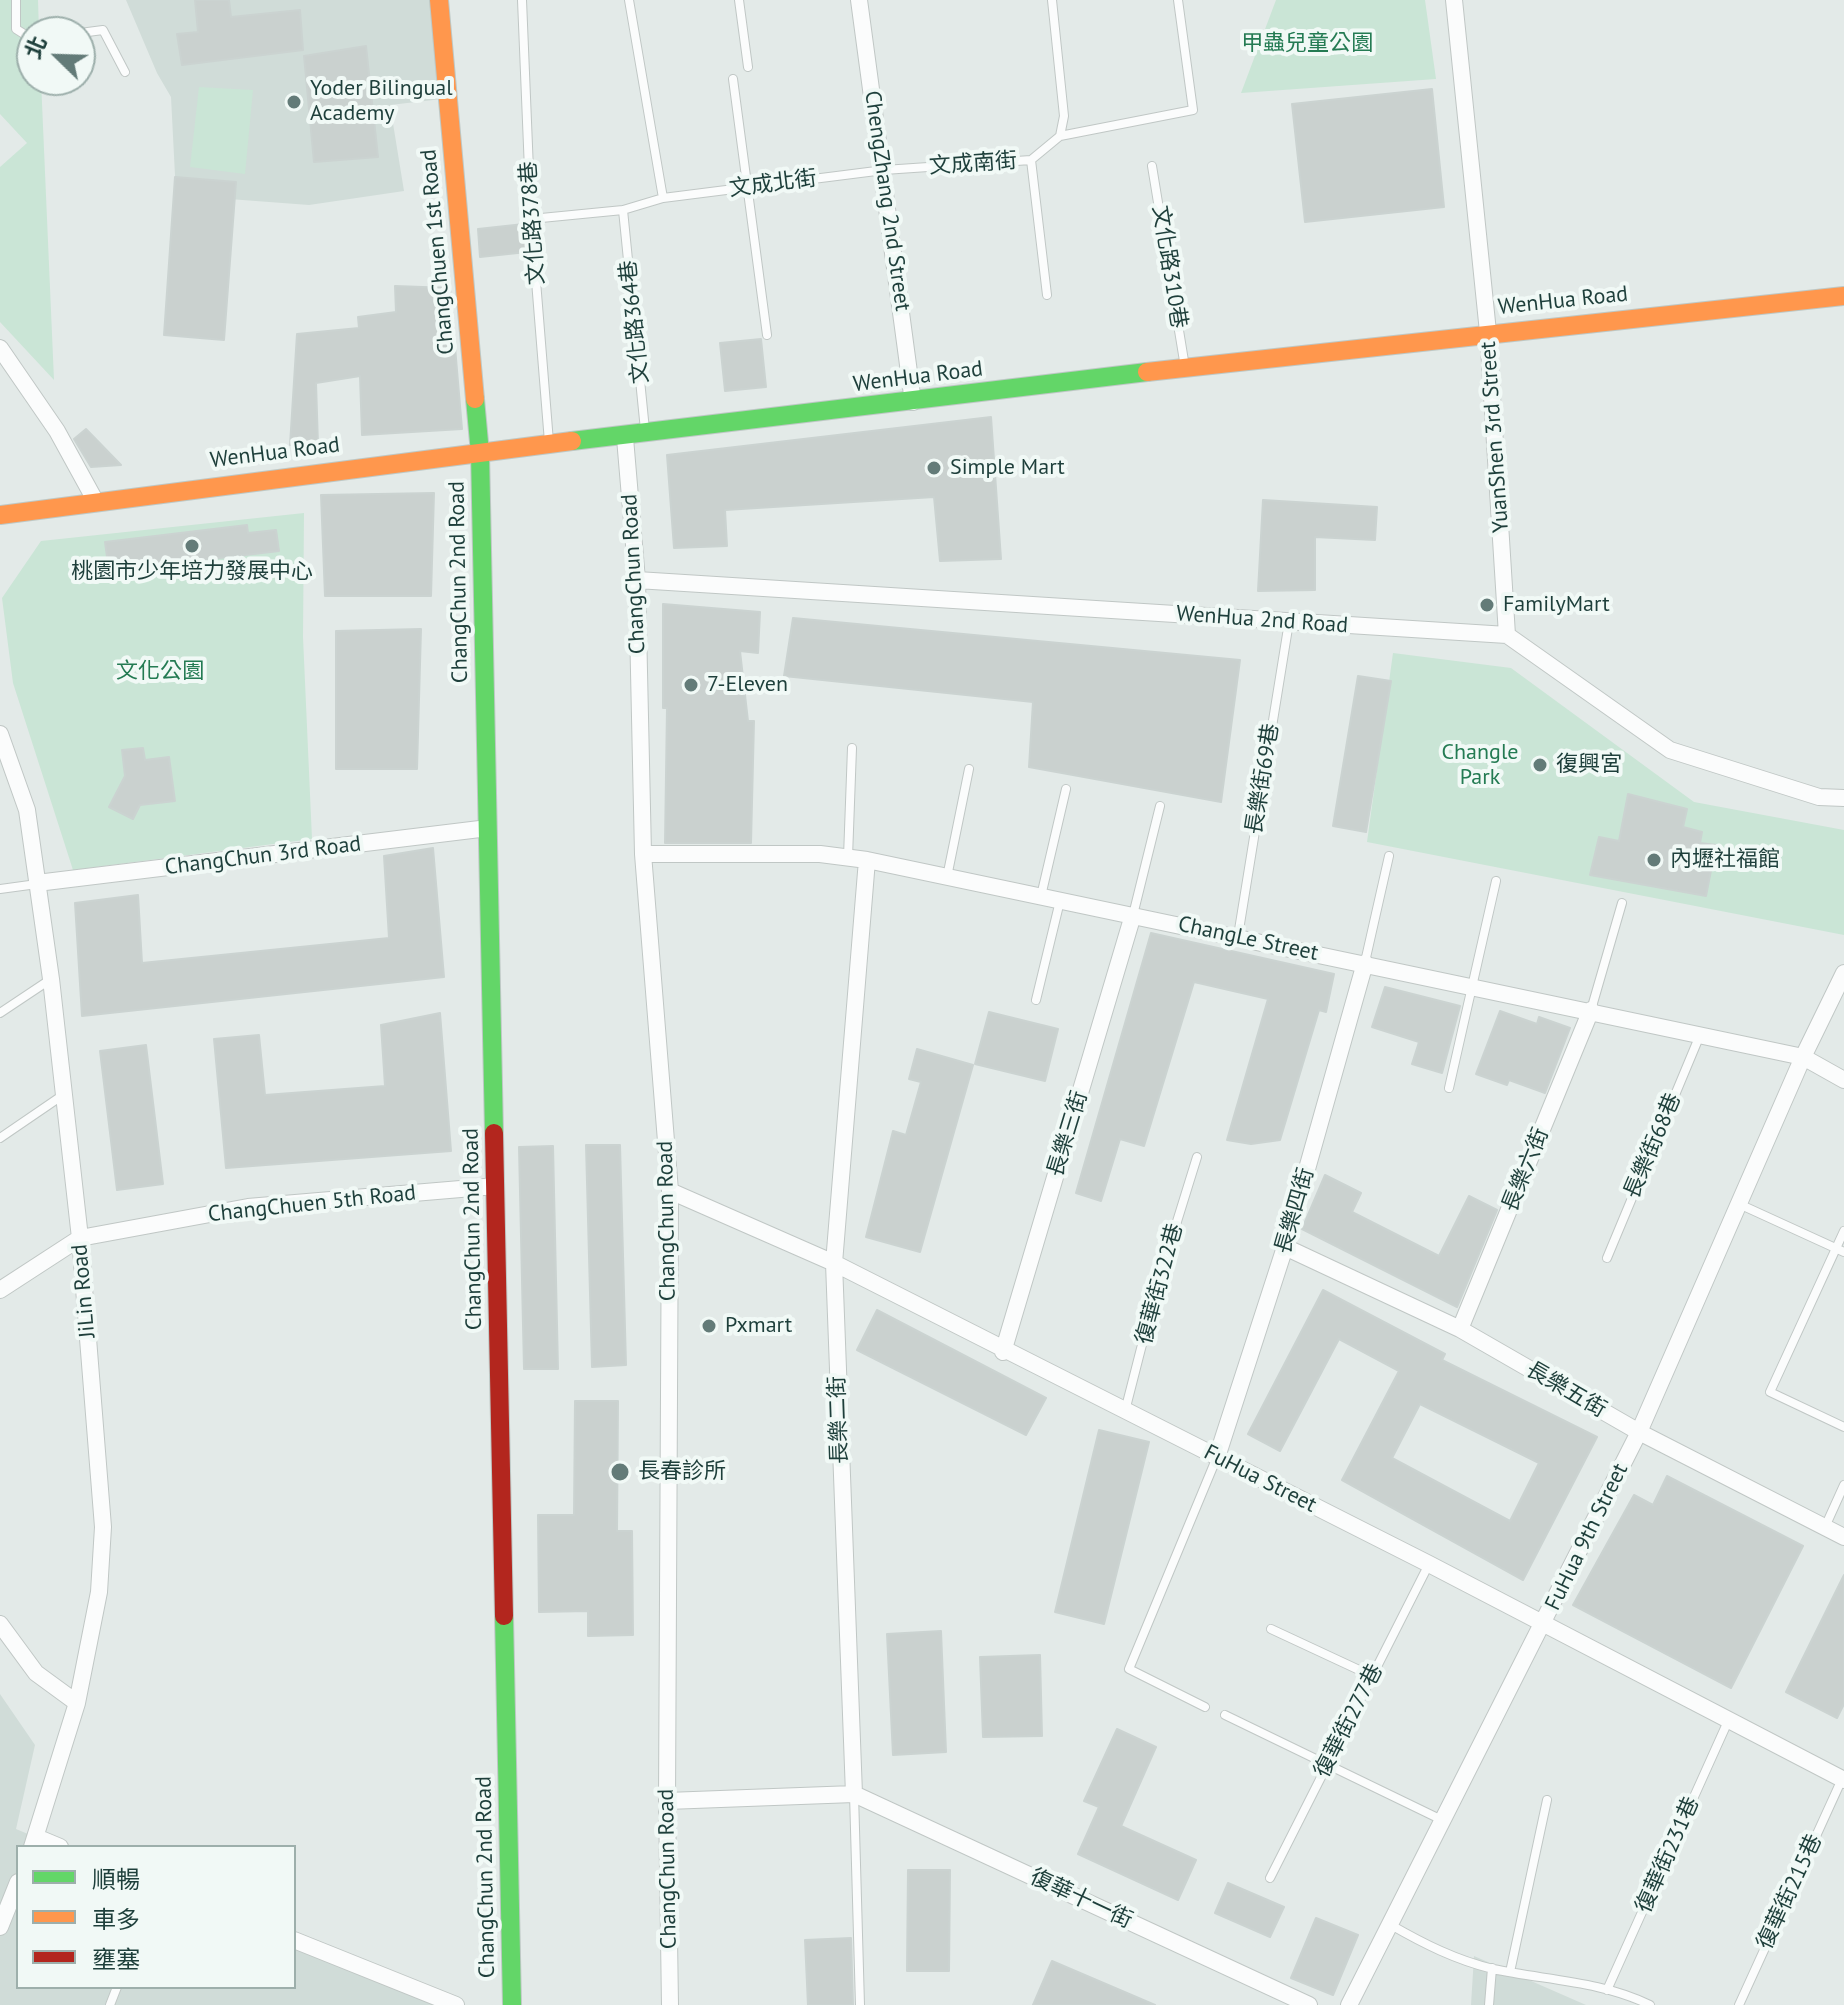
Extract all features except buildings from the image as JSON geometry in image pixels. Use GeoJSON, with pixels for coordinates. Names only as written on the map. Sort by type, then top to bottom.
{"type":"FeatureCollection","features":[{"type":"Feature","properties":{"kind":"street","name":"ChangChuen 1st Road"},"geometry":{"type":"LineString","coordinates":[[439,0],[480,453]]}},
{"type":"Feature","properties":{"kind":"street","name":"ChengZhang 2nd Street"},"geometry":{"type":"LineString","coordinates":[[859,0],[913,402]]}},
{"type":"Feature","properties":{"kind":"street","name":"YuanShen 3rd Street"},"geometry":{"type":"LineString","coordinates":[[1454,0],[1488,332],[1507,635]]}},
{"type":"Feature","properties":{"kind":"street","name":"WenHua Road"},"geometry":{"type":"LineString","coordinates":[[0,515],[480,453],[1488,332],[1844,296]]}},
{"type":"Feature","properties":{"kind":"street"},"geometry":{"type":"LineString","coordinates":[[0,348],[57,431],[96,502]]}},
{"type":"Feature","properties":{"kind":"street","name":"ChangChun Road"},"geometry":{"type":"LineString","coordinates":[[625,438],[637,580],[643,854],[670,1191],[667,1801],[670,2005]]}},
{"type":"Feature","properties":{"kind":"street","name":"ChangChun 2nd Road"},"geometry":{"type":"LineString","coordinates":[[480,453],[512,2005]]}},
{"type":"Feature","properties":{"kind":"street","name":"WenHua 2nd Road"},"geometry":{"type":"LineString","coordinates":[[637,580],[1507,635]]}},
{"type":"Feature","properties":{"kind":"street"},"geometry":{"type":"LineString","coordinates":[[1507,635],[1670,750],[1819,797],[1844,798]]}},
{"type":"Feature","properties":{"kind":"street","name":"JiLin Road"},"geometry":{"type":"LineString","coordinates":[[0,734],[4,754],[27,810],[51,979],[80,1238],[103,1527],[99,1592],[77,1703],[34,1842]]}},
{"type":"Feature","properties":{"kind":"street","name":"ChangChun 3rd Road"},"geometry":{"type":"LineString","coordinates":[[37,883],[488,828]]}},
{"type":"Feature","properties":{"kind":"street","name":"ChangLe Street"},"geometry":{"type":"LineString","coordinates":[[643,854],[820,854],[867,860],[1803,1057],[1844,1080]]}},
{"type":"Feature","properties":{"kind":"street","name":"長樂二街"},"geometry":{"type":"LineString","coordinates":[[854,1794],[834,1263],[867,860]]}},
{"type":"Feature","properties":{"kind":"street","name":"長樂三街"},"geometry":{"type":"LineString","coordinates":[[1003,1352],[1133,915]]}},
{"type":"Feature","properties":{"kind":"street","name":"長樂四街"},"geometry":{"type":"LineString","coordinates":[[1217,1457],[1285,1247],[1365,963]]}},
{"type":"Feature","properties":{"kind":"street","name":"FuHua 9th Street"},"geometry":{"type":"LineString","coordinates":[[1349,2005],[1445,1822],[1639,1432],[1803,1057],[1844,973]]}},
{"type":"Feature","properties":{"kind":"street","name":"長樂六街"},"geometry":{"type":"LineString","coordinates":[[1460,1329],[1591,1010]]}},
{"type":"Feature","properties":{"kind":"street","name":"ChangChuen 5th Road"},"geometry":{"type":"LineString","coordinates":[[80,1238],[248,1207],[496,1186]]}},
{"type":"Feature","properties":{"kind":"street","name":"FuHua Street"},"geometry":{"type":"LineString","coordinates":[[670,1191],[834,1263],[1003,1352],[1545,1623],[1843,1779]]}},
{"type":"Feature","properties":{"kind":"street"},"geometry":{"type":"LineString","coordinates":[[0,1290],[80,1238]]}},
{"type":"Feature","properties":{"kind":"street","name":"長樂五街"},"geometry":{"type":"LineString","coordinates":[[1285,1247],[1460,1329],[1639,1432],[1844,1537]]}},
{"type":"Feature","properties":{"kind":"street"},"geometry":{"type":"LineString","coordinates":[[0,1624],[36,1673],[77,1703]]}},
{"type":"Feature","properties":{"kind":"street"},"geometry":{"type":"LineString","coordinates":[[667,1801],[854,1794]]}},
{"type":"Feature","properties":{"kind":"street","name":"復華十一街"},"geometry":{"type":"LineString","coordinates":[[854,1794],[1309,2005]]}},
{"type":"Feature","properties":{"kind":"street"},"geometry":{"type":"LineString","coordinates":[[0,1927],[16,1887]]}},
{"type":"Feature","properties":{"kind":"street"},"geometry":{"type":"LineString","coordinates":[[296,1941],[456,2005]]}},
{"type":"Feature","properties":{"kind":"lane","name":"文化路378巷"},"geometry":{"type":"LineString","coordinates":[[522,0],[531,219],[549,445]]}},
{"type":"Feature","properties":{"kind":"lane"},"geometry":{"type":"LineString","coordinates":[[629,0],[663,198]]}},
{"type":"Feature","properties":{"kind":"lane"},"geometry":{"type":"LineString","coordinates":[[739,0],[748,67]]}},
{"type":"Feature","properties":{"kind":"lane"},"geometry":{"type":"LineString","coordinates":[[1052,0],[1064,116],[1060,136],[1193,110],[1178,0]]}},
{"type":"Feature","properties":{"kind":"lane"},"geometry":{"type":"LineString","coordinates":[[96,31],[103,30],[125,72]]}},
{"type":"Feature","properties":{"kind":"lane"},"geometry":{"type":"LineString","coordinates":[[733,79],[745,188],[767,335]]}},
{"type":"Feature","properties":{"kind":"lane","name":"文成南街"},"geometry":{"type":"LineString","coordinates":[[884,170],[1031,160],[1060,136]]}},
{"type":"Feature","properties":{"kind":"lane"},"geometry":{"type":"LineString","coordinates":[[1031,160],[1047,295]]}},
{"type":"Feature","properties":{"kind":"lane","name":"文化路310巷"},"geometry":{"type":"LineString","coordinates":[[1152,166],[1185,368]]}},
{"type":"Feature","properties":{"kind":"lane","name":"文成北街"},"geometry":{"type":"LineString","coordinates":[[531,219],[623,210],[663,198],[884,170]]}},
{"type":"Feature","properties":{"kind":"lane","name":"文化路364巷"},"geometry":{"type":"LineString","coordinates":[[623,210],[646,434]]}},
{"type":"Feature","properties":{"kind":"lane","name":"長樂街69巷"},"geometry":{"type":"LineString","coordinates":[[1238,936],[1289,622]]}},
{"type":"Feature","properties":{"kind":"lane"},"geometry":{"type":"LineString","coordinates":[[848,858],[852,748]]}},
{"type":"Feature","properties":{"kind":"lane"},"geometry":{"type":"LineString","coordinates":[[947,877],[969,769]]}},
{"type":"Feature","properties":{"kind":"lane"},"geometry":{"type":"LineString","coordinates":[[1041,896],[1066,789]]}},
{"type":"Feature","properties":{"kind":"lane"},"geometry":{"type":"LineString","coordinates":[[1133,915],[1160,806]]}},
{"type":"Feature","properties":{"kind":"lane"},"geometry":{"type":"LineString","coordinates":[[1365,963],[1389,856]]}},
{"type":"Feature","properties":{"kind":"lane"},"geometry":{"type":"LineString","coordinates":[[1449,1088],[1475,986],[1496,881]]}},
{"type":"Feature","properties":{"kind":"lane"},"geometry":{"type":"LineString","coordinates":[[0,889],[37,883]]}},
{"type":"Feature","properties":{"kind":"lane"},"geometry":{"type":"LineString","coordinates":[[1036,1000],[1060,900]]}},
{"type":"Feature","properties":{"kind":"lane"},"geometry":{"type":"LineString","coordinates":[[1591,1010],[1622,903]]}},
{"type":"Feature","properties":{"kind":"lane"},"geometry":{"type":"LineString","coordinates":[[0,1013],[51,979]]}},
{"type":"Feature","properties":{"kind":"lane","name":"長樂街68巷"},"geometry":{"type":"LineString","coordinates":[[1607,1258],[1700,1035]]}},
{"type":"Feature","properties":{"kind":"lane"},"geometry":{"type":"LineString","coordinates":[[0,1138],[63,1095]]}},
{"type":"Feature","properties":{"kind":"lane","name":"復華街322巷"},"geometry":{"type":"LineString","coordinates":[[1125,1412],[1157,1286],[1197,1157]]}},
{"type":"Feature","properties":{"kind":"lane"},"geometry":{"type":"LineString","coordinates":[[1738,1204],[1840,1250]]}},
{"type":"Feature","properties":{"kind":"lane"},"geometry":{"type":"LineString","coordinates":[[1844,1231],[1840,1250],[1770,1392],[1844,1427]]}},
{"type":"Feature","properties":{"kind":"lane"},"geometry":{"type":"LineString","coordinates":[[1205,1707],[1129,1669],[1217,1457]]}},
{"type":"Feature","properties":{"kind":"lane"},"geometry":{"type":"LineString","coordinates":[[1825,1528],[1844,1485]]}},
{"type":"Feature","properties":{"kind":"lane","name":"復華街277巷"},"geometry":{"type":"LineString","coordinates":[[1270,1878],[1429,1564]]}},
{"type":"Feature","properties":{"kind":"lane"},"geometry":{"type":"LineString","coordinates":[[1271,1629],[1372,1676]]}},
{"type":"Feature","properties":{"kind":"lane"},"geometry":{"type":"LineString","coordinates":[[1225,1715],[1445,1822]]}},
{"type":"Feature","properties":{"kind":"lane","name":"復華街231巷"},"geometry":{"type":"LineString","coordinates":[[1607,1990],[1729,1719]]}},
{"type":"Feature","properties":{"kind":"lane","name":"復華街215巷"},"geometry":{"type":"LineString","coordinates":[[1739,2005],[1843,1779]]}},
{"type":"Feature","properties":{"kind":"lane"},"geometry":{"type":"LineString","coordinates":[[854,1794],[860,2005]]}},
{"type":"Feature","properties":{"kind":"lane"},"geometry":{"type":"LineString","coordinates":[[1510,1972],[1547,1800]]}},
{"type":"Feature","properties":{"kind":"lane"},"geometry":{"type":"LineString","coordinates":[[1391,1925],[1437,1951],[1492,1968],[1607,1990],[1650,2005]]}},
{"type":"Feature","properties":{"kind":"lane"},"geometry":{"type":"LineString","coordinates":[[1489,2005],[1492,1968]]}},
{"type":"Feature","properties":{"kind":"shaded area","name":"Yoder Bilingual Academy"},"geometry":{"type":"Polygon","coordinates":[[[126,0],[434,0],[442,99],[390,105],[404,191],[309,205],[176,195],[171,97],[157,73],[126,0]]]}},
{"type":"Feature","properties":{"kind":"shaded area"},"geometry":{"type":"Polygon","coordinates":[[[0,1694],[35,1745],[16,1829],[54,1845],[16,1845],[16,1989],[296,1989],[296,1944],[445,2005],[0,2005],[0,1694]]]}},
{"type":"Feature","properties":{"kind":"shaded area"},"geometry":{"type":"Polygon","coordinates":[[[1474,1956],[1586,2005],[1471,2005],[1474,1956]]]}},
{"type":"Feature","properties":{"kind":"green space"},"geometry":{"type":"Polygon","coordinates":[[[0,0],[38,0],[38,16],[16,16],[16,96],[42,96],[54,380],[0,322],[0,167],[27,143],[0,114],[0,0]]]}},
{"type":"Feature","properties":{"kind":"green space","name":"甲蟲兒童公園"},"geometry":{"type":"Polygon","coordinates":[[[1276,0],[1425,0],[1436,79],[1241,93],[1276,0]]]}},
{"type":"Feature","properties":{"kind":"green space"},"geometry":{"type":"Polygon","coordinates":[[[199,87],[253,90],[245,174],[190,167],[199,87]]]}},
{"type":"Feature","properties":{"kind":"green space","name":"文化公園"},"geometry":{"type":"Polygon","coordinates":[[[304,513],[303,637],[312,839],[73,870],[13,683],[2,598],[41,541],[304,513]]]}},
{"type":"Feature","properties":{"kind":"green space","name":"Changle Park"},"geometry":{"type":"Polygon","coordinates":[[[1393,653],[1511,668],[1694,802],[1844,830],[1844,935],[1367,842],[1393,653]]]}},
{"type":"Feature","properties":{"kind":"traffic: fast"},"geometry":{"type":"LineString","coordinates":[[572,441],[1147,372]]}},
{"type":"Feature","properties":{"kind":"traffic: fast"},"geometry":{"type":"LineString","coordinates":[[475,399],[480,453],[494,1133]]}},
{"type":"Feature","properties":{"kind":"traffic: fast"},"geometry":{"type":"LineString","coordinates":[[504,1616],[512,2005]]}},
{"type":"Feature","properties":{"kind":"traffic: slow"},"geometry":{"type":"LineString","coordinates":[[439,0],[475,399]]}},
{"type":"Feature","properties":{"kind":"traffic: slow"},"geometry":{"type":"LineString","coordinates":[[1147,372],[1844,296]]}},
{"type":"Feature","properties":{"kind":"traffic: slow"},"geometry":{"type":"LineString","coordinates":[[0,515],[572,441]]}},
{"type":"Feature","properties":{"kind":"traffic: jam"},"geometry":{"type":"LineString","coordinates":[[494,1133],[504,1616]]}},
{"type":"Feature","properties":{"kind":"place","name":"Yoder Bilingual Academy"},"geometry":{"type":"Point","coordinates":[294,102]}},
{"type":"Feature","properties":{"kind":"place","name":"Simple Mart"},"geometry":{"type":"Point","coordinates":[934,468]}},
{"type":"Feature","properties":{"kind":"place","name":"桃園市少年培力發展中心"},"geometry":{"type":"Point","coordinates":[192,546]}},
{"type":"Feature","properties":{"kind":"place","name":"FamilyMart"},"geometry":{"type":"Point","coordinates":[1487,605]}},
{"type":"Feature","properties":{"kind":"place","name":"7-Eleven"},"geometry":{"type":"Point","coordinates":[691,685]}},
{"type":"Feature","properties":{"kind":"place","name":"復興宮"},"geometry":{"type":"Point","coordinates":[1540,765]}},
{"type":"Feature","properties":{"kind":"place","name":"內壢社福館"},"geometry":{"type":"Point","coordinates":[1654,860]}},
{"type":"Feature","properties":{"kind":"place","name":"Pxmart"},"geometry":{"type":"Point","coordinates":[709,1326]}},
{"type":"Feature","properties":{"kind":"place","name":"長春診所"},"geometry":{"type":"Point","coordinates":[620,1472]}}]}
